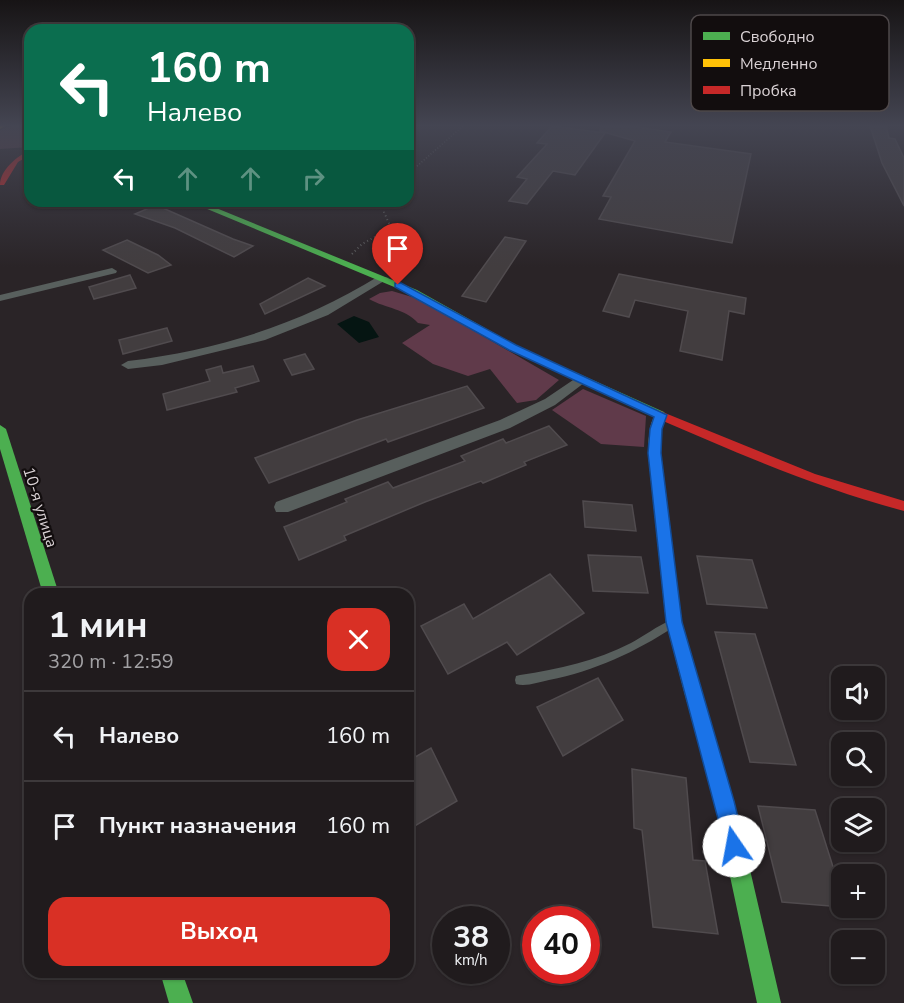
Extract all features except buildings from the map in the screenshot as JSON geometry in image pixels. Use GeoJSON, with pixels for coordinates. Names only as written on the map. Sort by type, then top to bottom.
{"type":"FeatureCollection","features":[{"type":"Feature","properties":{"kind":"street"},"geometry":{"type":"LineString","coordinates":[[207,207],[414,292],[513,348],[579,380],[808,478],[854,494],[904,506]]}},
{"type":"Feature","properties":{"kind":"street"},"geometry":{"type":"LineString","coordinates":[[0,298],[112,271]]}},
{"type":"Feature","properties":{"kind":"street"},"geometry":{"type":"LineString","coordinates":[[128,365],[214,352],[277,332],[327,311],[382,278]]}},
{"type":"Feature","properties":{"kind":"street"},"geometry":{"type":"LineString","coordinates":[[282,507],[505,424],[550,402],[579,380]]}},
{"type":"Feature","properties":{"kind":"street"},"geometry":{"type":"LineString","coordinates":[[661,415],[656,429],[654,453],[674,622],[724,801],[769,1003]]}},
{"type":"Feature","properties":{"kind":"street","name":"10-я улица"},"geometry":{"type":"LineString","coordinates":[[0,429],[49,588]]}},
{"type":"Feature","properties":{"kind":"street"},"geometry":{"type":"LineString","coordinates":[[173,978],[181,1003]]}},
{"type":"Feature","properties":{"kind":"lane"},"geometry":{"type":"LineString","coordinates":[[520,680],[560,675],[584,668],[653,636],[674,622]]}},
{"type":"Feature","properties":{"kind":"path"},"geometry":{"type":"LineString","coordinates":[[357,258],[351,256],[362,244],[391,228],[384,207]]}},
{"type":"Feature","properties":{"kind":"shaded area"},"geometry":{"type":"Polygon","coordinates":[[[392,291],[419,299],[559,380],[536,400],[517,403],[490,369],[468,376],[433,364],[402,343],[430,325],[418,323],[401,311],[369,299],[380,293],[392,291]]]}},
{"type":"Feature","properties":{"kind":"shaded area"},"geometry":{"type":"Polygon","coordinates":[[[354,316],[369,322],[379,337],[359,343],[337,324],[354,316]]]}},
{"type":"Feature","properties":{"kind":"shaded area"},"geometry":{"type":"Polygon","coordinates":[[[583,389],[646,416],[644,447],[601,444],[552,410],[583,389]]]}},
{"type":"Feature","properties":{"kind":"traffic: fast"},"geometry":{"type":"LineString","coordinates":[[207,207],[414,292],[513,348],[660,415]]}},
{"type":"Feature","properties":{"kind":"traffic: fast"},"geometry":{"type":"LineString","coordinates":[[0,429],[49,588]]}},
{"type":"Feature","properties":{"kind":"traffic: fast"},"geometry":{"type":"LineString","coordinates":[[694,695],[724,801],[769,1003]]}},
{"type":"Feature","properties":{"kind":"traffic: fast"},"geometry":{"type":"LineString","coordinates":[[173,978],[181,1003]]}},
{"type":"Feature","properties":{"kind":"traffic: slow"},"geometry":{"type":"LineString","coordinates":[[661,415],[656,429],[654,453],[674,622],[694,695]]}},
{"type":"Feature","properties":{"kind":"traffic: jam"},"geometry":{"type":"LineString","coordinates":[[1,183],[8,173]]}},
{"type":"Feature","properties":{"kind":"traffic: jam"},"geometry":{"type":"LineString","coordinates":[[660,415],[811,477],[872,498],[904,506]]}},
{"type":"Feature","properties":{"kind":"route"},"geometry":{"type":"LineString","coordinates":[[398,285],[433,302],[513,348],[579,380],[661,415],[656,429],[654,453],[674,622],[724,801],[734,846]]}}]}
